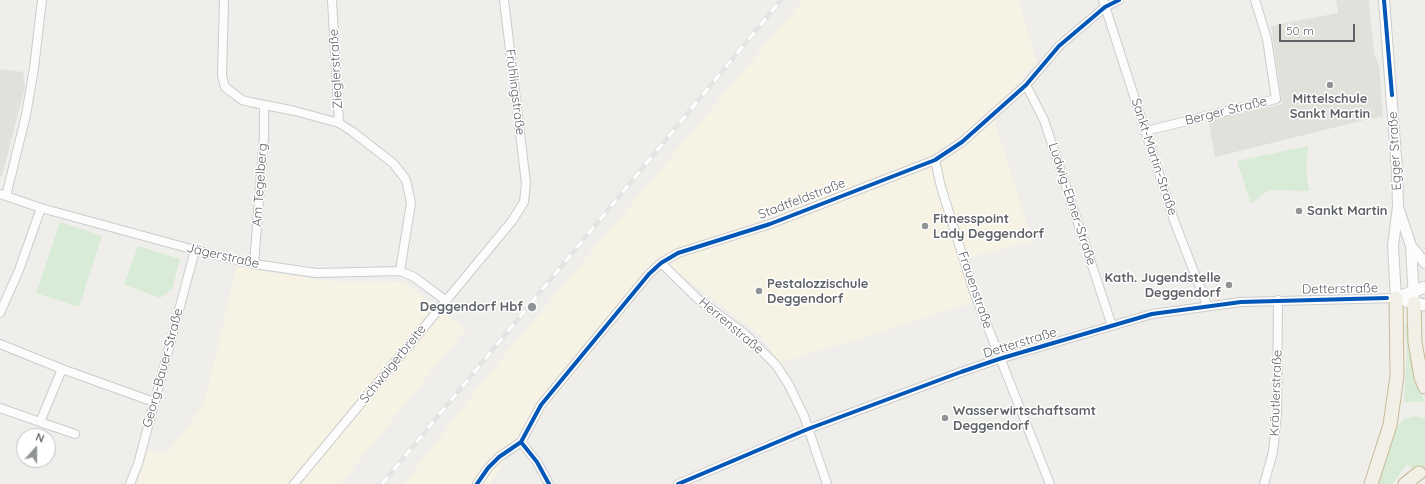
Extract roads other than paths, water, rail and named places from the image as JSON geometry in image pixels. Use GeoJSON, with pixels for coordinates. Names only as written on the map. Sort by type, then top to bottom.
{"type":"FeatureCollection","features":[{"type":"Feature","properties":{"kind":"highway"},"geometry":{"type":"LineString","coordinates":[[1371,484],[1390,425],[1397,376],[1396,298]]}},
{"type":"Feature","properties":{"kind":"highway"},"geometry":{"type":"LineString","coordinates":[[1417,299],[1415,342],[1421,377],[1425,387]]}},
{"type":"Feature","properties":{"kind":"highway"},"geometry":{"type":"LineString","coordinates":[[1417,353],[1425,336]]}},
{"type":"Feature","properties":{"kind":"highway"},"geometry":{"type":"LineString","coordinates":[[1405,484],[1419,473],[1415,484]]}},
{"type":"Feature","properties":{"kind":"main road"},"geometry":{"type":"LineString","coordinates":[[1396,298],[1417,299],[1425,287]]}},
{"type":"Feature","properties":{"kind":"street"},"geometry":{"type":"LineString","coordinates":[[3,195],[26,115],[34,68],[42,0]]}},
{"type":"Feature","properties":{"kind":"street"},"geometry":{"type":"LineString","coordinates":[[224,0],[222,76],[226,87],[242,100],[310,114],[339,123]]}},
{"type":"Feature","properties":{"kind":"street","name":"Zieglerstraße"},"geometry":{"type":"LineString","coordinates":[[332,0],[339,123],[394,164],[406,180],[411,203],[400,272]]}},
{"type":"Feature","properties":{"kind":"street","name":"Frühlingstraße"},"geometry":{"type":"LineString","coordinates":[[504,0],[526,183]]}},
{"type":"Feature","properties":{"kind":"street","name":"Stadtfeldstraße"},"geometry":{"type":"LineString","coordinates":[[521,442],[540,405],[649,274],[661,264],[678,253],[770,224],[935,160],[962,142],[1026,85],[1059,46],[1104,3],[1119,0]]}},
{"type":"Feature","properties":{"kind":"street","name":"Berger Straße"},"geometry":{"type":"LineString","coordinates":[[1146,131],[1276,98],[1266,39],[1255,0]]}},
{"type":"Feature","properties":{"kind":"street","name":"Egger Straße"},"geometry":{"type":"LineString","coordinates":[[1384,0],[1394,118],[1398,206],[1393,246],[1396,298]]}},
{"type":"Feature","properties":{"kind":"street","name":"Sankt-Martin-Straße"},"geometry":{"type":"LineString","coordinates":[[1104,3],[1175,223],[1207,305]]}},
{"type":"Feature","properties":{"kind":"street","name":"Ludwig-Ebner-Straße"},"geometry":{"type":"LineString","coordinates":[[1026,85],[1044,120],[1112,326]]}},
{"type":"Feature","properties":{"kind":"street","name":"Am Tegelberg"},"geometry":{"type":"LineString","coordinates":[[254,264],[260,191],[264,105]]}},
{"type":"Feature","properties":{"kind":"street","name":"Frauenstraße"},"geometry":{"type":"LineString","coordinates":[[935,160],[941,187],[972,285],[999,359],[1004,367],[1050,484]]}},
{"type":"Feature","properties":{"kind":"street","name":"Schwaigerbreite"},"geometry":{"type":"LineString","coordinates":[[294,484],[512,221],[524,202],[526,183]]}},
{"type":"Feature","properties":{"kind":"street","name":"Jägerstraße"},"geometry":{"type":"LineString","coordinates":[[3,195],[41,208],[195,250],[254,264],[316,273],[400,272],[414,277],[445,300]]}},
{"type":"Feature","properties":{"kind":"street","name":"Egger Straße"},"geometry":{"type":"LineString","coordinates":[[1398,206],[1411,246],[1417,299]]}},
{"type":"Feature","properties":{"kind":"street"},"geometry":{"type":"LineString","coordinates":[[0,313],[20,270],[41,208]]}},
{"type":"Feature","properties":{"kind":"street"},"geometry":{"type":"LineString","coordinates":[[1411,246],[1425,263]]}},
{"type":"Feature","properties":{"kind":"street","name":"Georg-Bauer-Straße"},"geometry":{"type":"LineString","coordinates":[[130,484],[138,464],[195,250]]}},
{"type":"Feature","properties":{"kind":"street","name":"Herrenstraße"},"geometry":{"type":"LineString","coordinates":[[661,264],[698,299],[745,334],[776,365],[789,385],[804,416],[826,484]]}},
{"type":"Feature","properties":{"kind":"street","name":"Detterstraße"},"geometry":{"type":"LineString","coordinates":[[678,484],[808,429],[999,359],[1152,314],[1207,305],[1278,300],[1396,298]]}},
{"type":"Feature","properties":{"kind":"street","name":"Kräutlerstraße"},"geometry":{"type":"LineString","coordinates":[[1264,484],[1273,452],[1277,413],[1278,300]]}},
{"type":"Feature","properties":{"kind":"street"},"geometry":{"type":"LineString","coordinates":[[0,344],[62,369],[154,402]]}},
{"type":"Feature","properties":{"kind":"street"},"geometry":{"type":"LineString","coordinates":[[40,422],[62,369]]}},
{"type":"Feature","properties":{"kind":"street"},"geometry":{"type":"LineString","coordinates":[[0,408],[75,434]]}},
{"type":"Feature","properties":{"kind":"street"},"geometry":{"type":"LineString","coordinates":[[477,484],[488,468],[500,457],[521,442],[537,462],[549,484]]}},
{"type":"Feature","properties":{"kind":"railway"},"geometry":{"type":"LineString","coordinates":[[382,484],[781,0]]}},
{"type":"Feature","properties":{"kind":"place","name":"Mittelschule Sankt Martin"},"geometry":{"type":"Point","coordinates":[1330,85]}},
{"type":"Feature","properties":{"kind":"place","name":"Sankt Martin"},"geometry":{"type":"Point","coordinates":[1299,211]}},
{"type":"Feature","properties":{"kind":"place","name":"Fitnesspoint Lady Deggendorf"},"geometry":{"type":"Point","coordinates":[925,226]}},
{"type":"Feature","properties":{"kind":"place","name":"Kath. Jugendstelle Deggendorf"},"geometry":{"type":"Point","coordinates":[1229,285]}},
{"type":"Feature","properties":{"kind":"place","name":"Pestalozzischule Deggendorf"},"geometry":{"type":"Point","coordinates":[759,291]}},
{"type":"Feature","properties":{"kind":"place","name":"Deggendorf Hbf"},"geometry":{"type":"Point","coordinates":[532,307]}},
{"type":"Feature","properties":{"kind":"place","name":"Wasserwirtschaftsamt Deggendorf"},"geometry":{"type":"Point","coordinates":[945,418]}}]}
